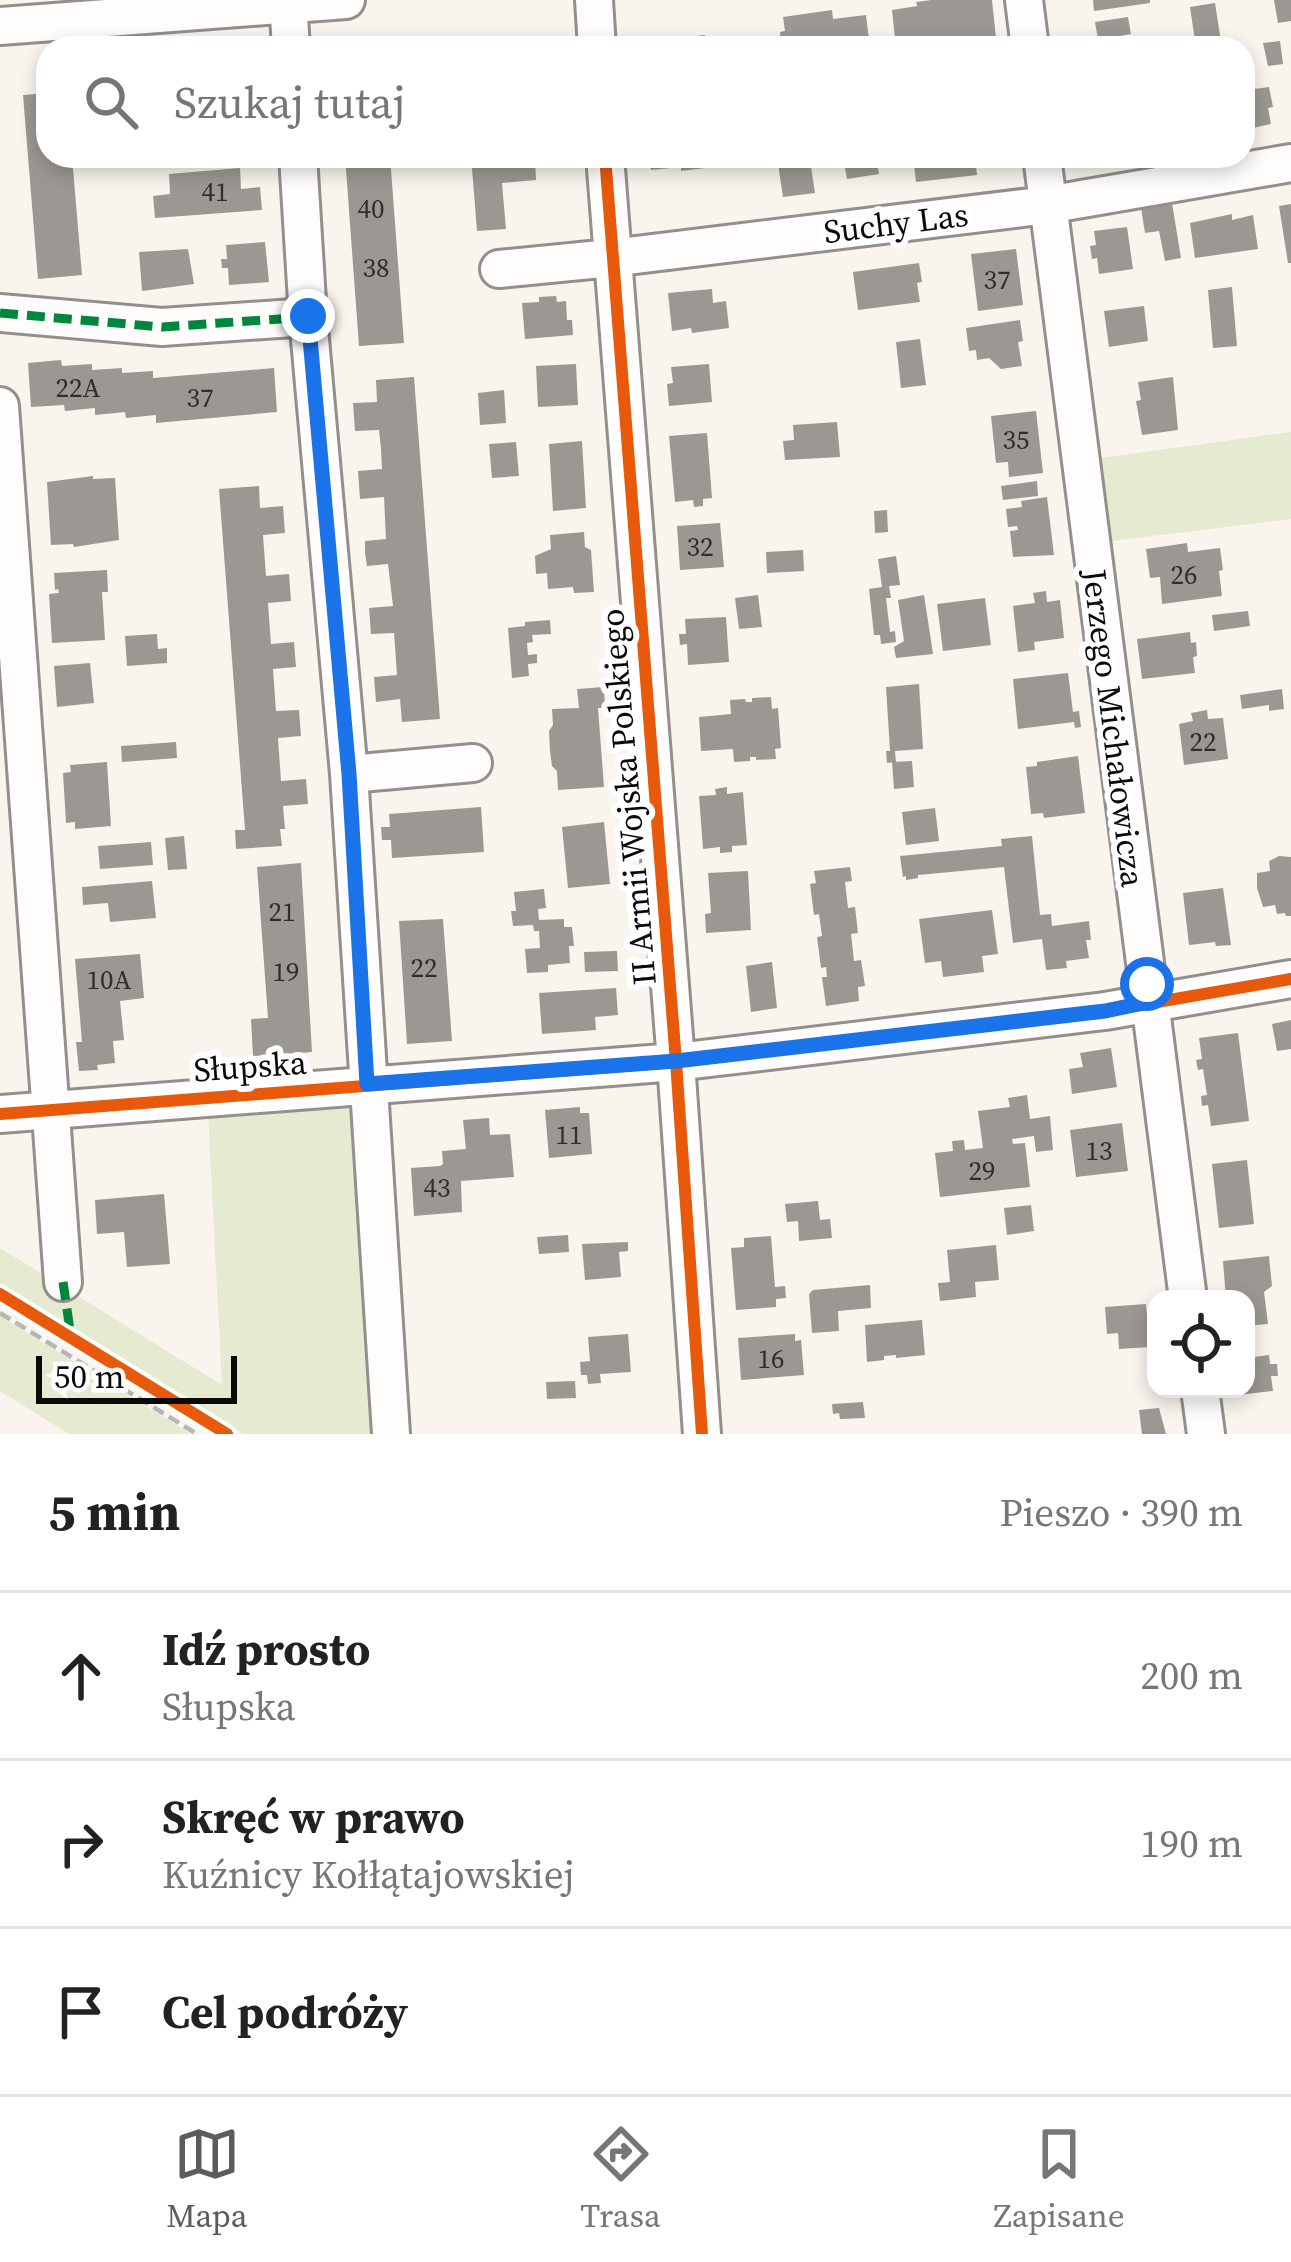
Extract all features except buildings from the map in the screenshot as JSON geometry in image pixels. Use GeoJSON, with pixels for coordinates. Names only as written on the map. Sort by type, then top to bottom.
{"type":"FeatureCollection","features":[{"type":"Feature","properties":{"kind":"street"},"geometry":{"type":"LineString","coordinates":[[0,26],[346,0]]}},
{"type":"Feature","properties":{"kind":"street"},"geometry":{"type":"LineString","coordinates":[[594,0],[596,36]]}},
{"type":"Feature","properties":{"kind":"street"},"geometry":{"type":"LineString","coordinates":[[1024,0],[1028,36]]}},
{"type":"Feature","properties":{"kind":"street"},"geometry":{"type":"LineString","coordinates":[[288,2],[290,36]]}},
{"type":"Feature","properties":{"kind":"street","name":"Suchy Las"},"geometry":{"type":"LineString","coordinates":[[499,268],[1047,205],[1291,163]]}},
{"type":"Feature","properties":{"kind":"street"},"geometry":{"type":"LineString","coordinates":[[299,168],[349,774],[391,1434]]}},
{"type":"Feature","properties":{"kind":"street","name":"II Armii Wojska Polskiego"},"geometry":{"type":"LineString","coordinates":[[605,168],[702,1434]]}},
{"type":"Feature","properties":{"kind":"street","name":"Jerzego Michałowicza"},"geometry":{"type":"LineString","coordinates":[[1043,168],[1187,1290]]}},
{"type":"Feature","properties":{"kind":"street"},"geometry":{"type":"LineString","coordinates":[[0,313],[162,327],[308,316]]}},
{"type":"Feature","properties":{"kind":"street"},"geometry":{"type":"LineString","coordinates":[[0,406],[63,1282]]}},
{"type":"Feature","properties":{"kind":"street"},"geometry":{"type":"LineString","coordinates":[[349,774],[473,763]]}},
{"type":"Feature","properties":{"kind":"street","name":"Słupska"},"geometry":{"type":"LineString","coordinates":[[0,1114],[676,1061],[1105,1011],[1291,979]]}},
{"type":"Feature","properties":{"kind":"street"},"geometry":{"type":"LineString","coordinates":[[1201,1398],[1207,1434]]}},
{"type":"Feature","properties":{"kind":"path"},"geometry":{"type":"LineString","coordinates":[[0,1312],[197,1434]]}},
{"type":"Feature","properties":{"kind":"green space"},"geometry":{"type":"Polygon","coordinates":[[[1291,432],[1291,519],[1112,541],[1101,458],[1291,432]]]}},
{"type":"Feature","properties":{"kind":"green space"},"geometry":{"type":"Polygon","coordinates":[[[353,1103],[376,1434],[243,1434],[0,1287],[0,1248],[222,1385],[208,1114],[353,1103]]]}},
{"type":"Feature","properties":{"kind":"green space"},"geometry":{"type":"Polygon","coordinates":[[[0,1316],[191,1434],[69,1434],[0,1391],[0,1316]]]}},
{"type":"Feature","properties":{"kind":"marked path"},"geometry":{"type":"LineString","coordinates":[[0,313],[162,327],[308,317]]}},
{"type":"Feature","properties":{"kind":"marked path"},"geometry":{"type":"LineString","coordinates":[[63,1282],[71,1337]]}},
{"type":"Feature","properties":{"kind":"cycle path"},"geometry":{"type":"LineString","coordinates":[[606,168],[702,1434]]}},
{"type":"Feature","properties":{"kind":"cycle path"},"geometry":{"type":"LineString","coordinates":[[0,1114],[676,1062],[1105,1011],[1291,979]]}},
{"type":"Feature","properties":{"kind":"cycle path"},"geometry":{"type":"LineString","coordinates":[[0,1294],[227,1434]]}},
{"type":"Feature","properties":{"kind":"route"},"geometry":{"type":"LineString","coordinates":[[308,316],[349,774],[367,1084],[676,1061],[1105,1011],[1148,1002],[1147,984]]}}]}
